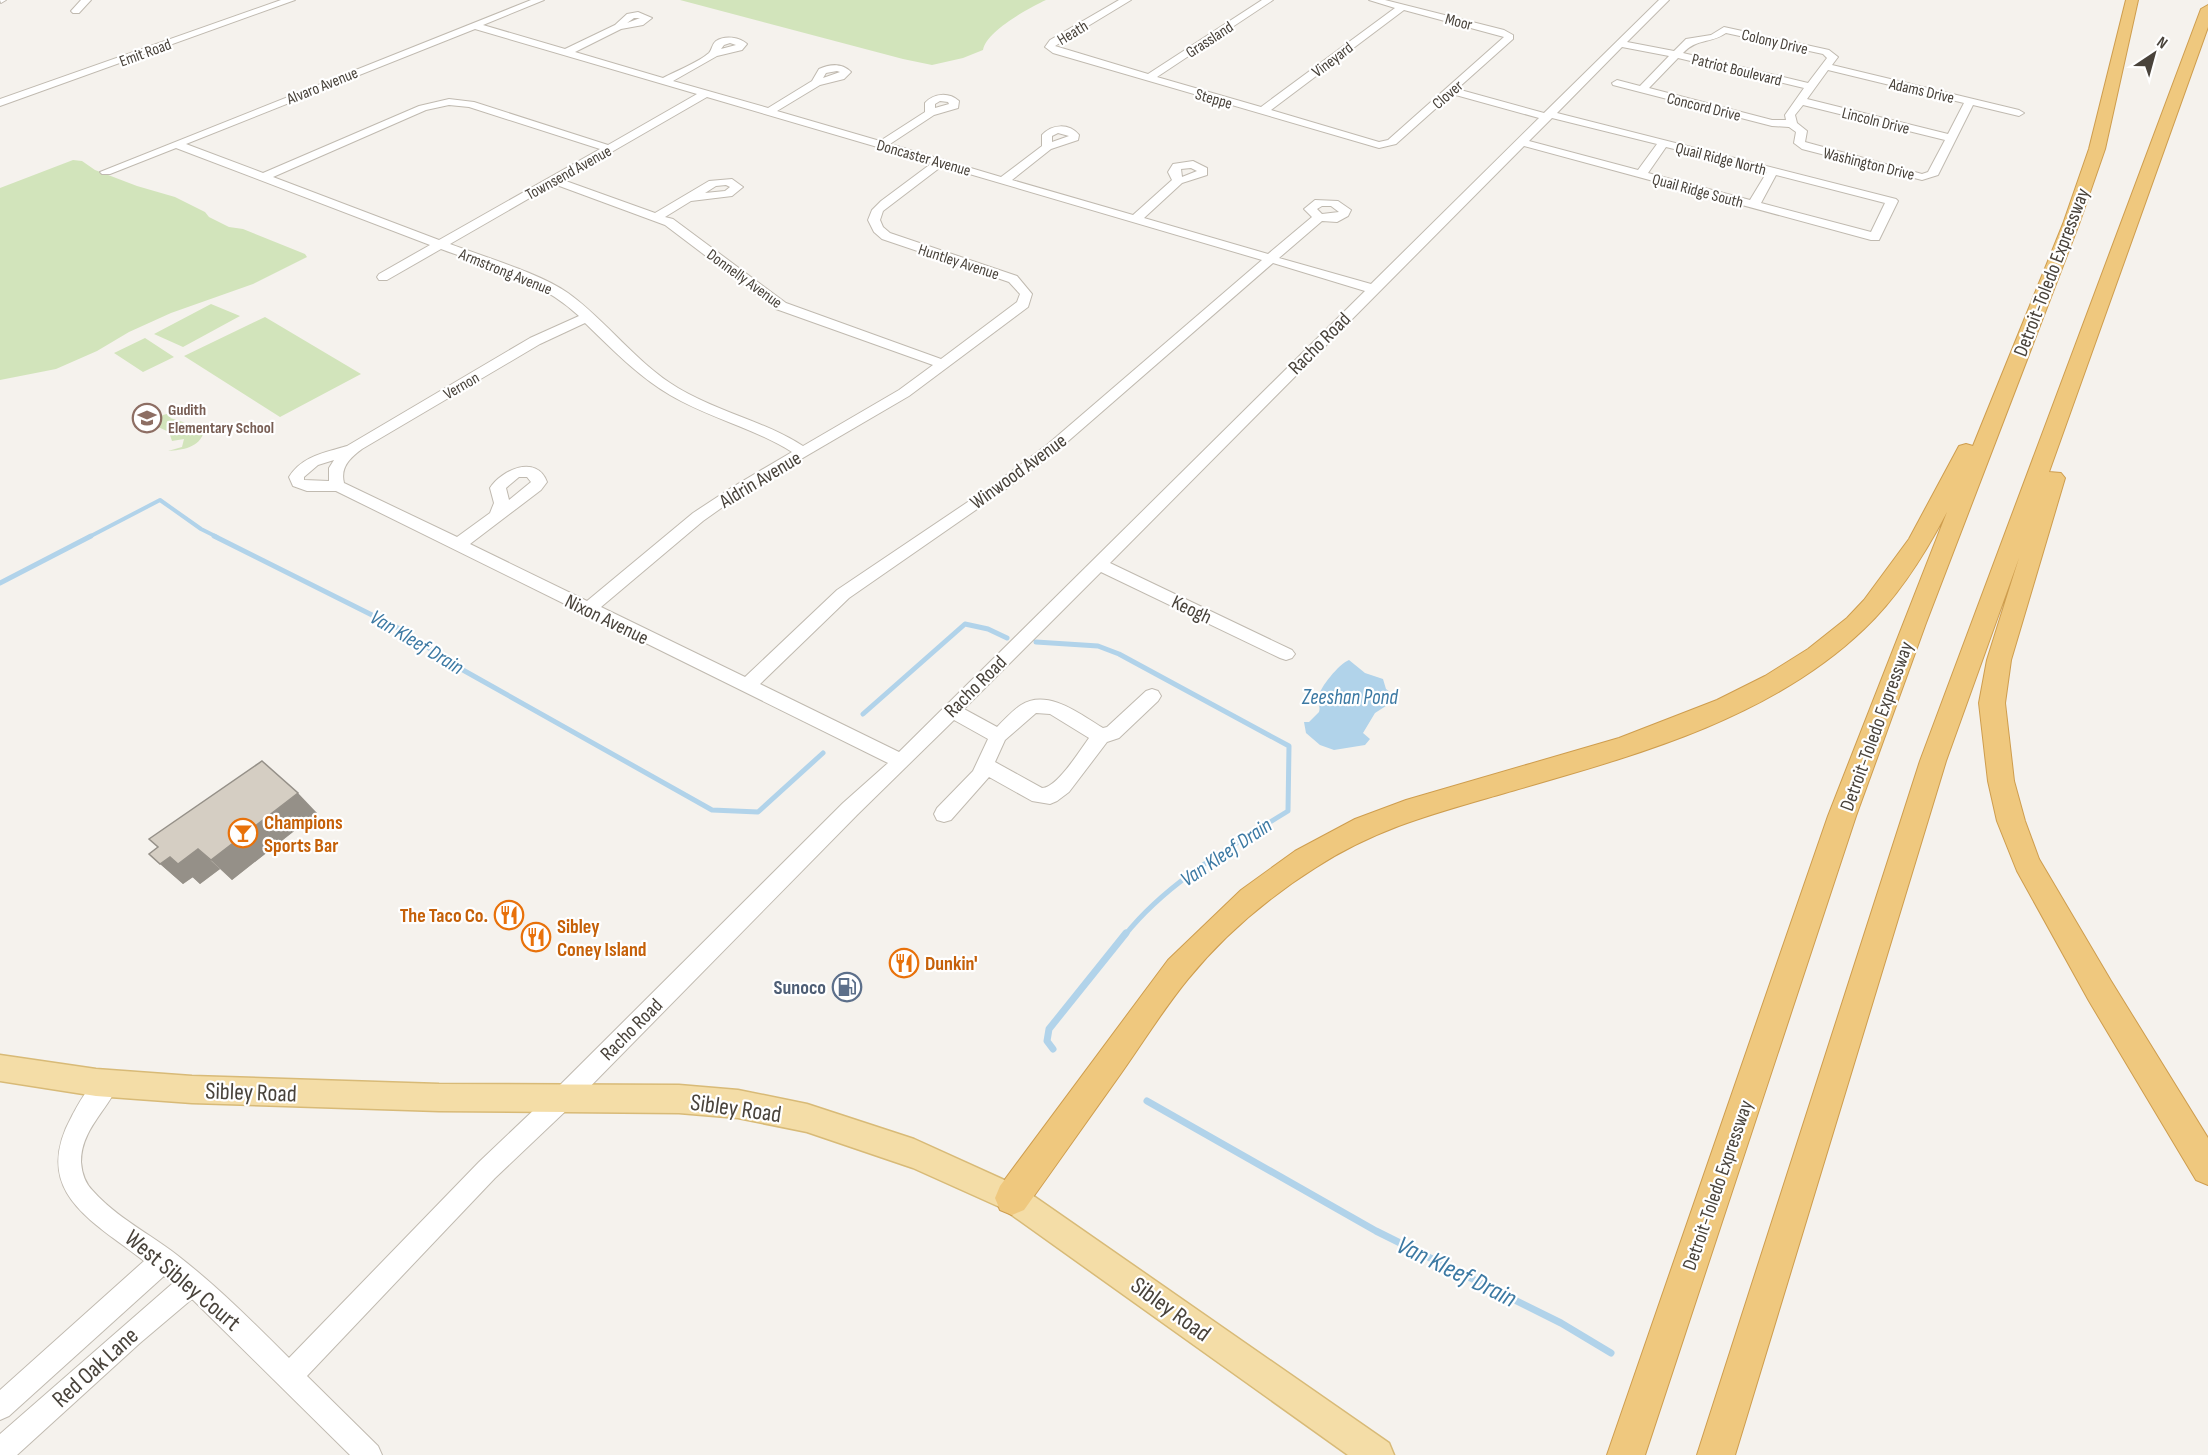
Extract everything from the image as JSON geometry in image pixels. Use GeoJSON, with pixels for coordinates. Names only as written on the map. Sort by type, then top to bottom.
{"type":"FeatureCollection","features":[{"type":"Feature","properties":{"kind":"highway","name":"Detroit-Toledo Expressway"},"geometry":{"type":"LineString","coordinates":[[1626,1455],[1842,816],[1914,623],[2071,224],[2097,149],[2132,0]]}},
{"type":"Feature","properties":{"kind":"highway"},"geometry":{"type":"LineString","coordinates":[[1716,1455],[1933,761],[2208,9]]}},
{"type":"Feature","properties":{"kind":"highway"},"geometry":{"type":"LineString","coordinates":[[1012,1198],[1178,969],[1230,915],[1279,876],[1348,835],[1394,815],[1547,770],[1716,712],[1813,659],[1854,625],[1882,596],[1907,560],[1964,454],[1989,396],[2026,337]]}},
{"type":"Feature","properties":{"kind":"highway"},"geometry":{"type":"LineString","coordinates":[[2074,375],[2063,446],[1999,660],[1992,703],[1998,762],[2011,820],[2027,863],[2100,991],[2208,1168]]}},
{"type":"Feature","properties":{"kind":"main road","name":"Sibley Road"},"geometry":{"type":"LineString","coordinates":[[0,1068],[42,1077],[107,1085],[316,1095],[502,1098],[565,1096],[708,1101],[770,1110],[890,1146],[964,1174],[1012,1198],[1377,1455]]}},
{"type":"Feature","properties":{"kind":"street"},"geometry":{"type":"LineString","coordinates":[[76,11],[86,0]]}},
{"type":"Feature","properties":{"kind":"street","name":"Emit Road"},"geometry":{"type":"LineString","coordinates":[[0,103],[290,0]]}},
{"type":"Feature","properties":{"kind":"street","name":"Alvaro Avenue"},"geometry":{"type":"LineString","coordinates":[[106,172],[539,0]]}},
{"type":"Feature","properties":{"kind":"street","name":"Heath"},"geometry":{"type":"LineString","coordinates":[[1050,47],[1053,42],[1126,0]]}},
{"type":"Feature","properties":{"kind":"street","name":"Grassland"},"geometry":{"type":"LineString","coordinates":[[1149,78],[1268,0]]}},
{"type":"Feature","properties":{"kind":"street","name":"Moor"},"geometry":{"type":"LineString","coordinates":[[1374,0],[1510,36]]}},
{"type":"Feature","properties":{"kind":"street","name":"Racho Road"},"geometry":{"type":"LineString","coordinates":[[290,1375],[487,1170],[565,1096],[850,809],[901,761],[1664,0]]}},
{"type":"Feature","properties":{"kind":"street","name":"Vineyard"},"geometry":{"type":"LineString","coordinates":[[1262,112],[1402,7]]}},
{"type":"Feature","properties":{"kind":"street","name":"Doncaster Avenue"},"geometry":{"type":"LineString","coordinates":[[475,26],[1373,289]]}},
{"type":"Feature","properties":{"kind":"street"},"geometry":{"type":"LineString","coordinates":[[567,52],[618,27]]}},
{"type":"Feature","properties":{"kind":"street","name":"Colony Drive"},"geometry":{"type":"LineString","coordinates":[[1675,54],[1692,40],[1714,37],[1723,30],[1833,55],[1826,67]]}},
{"type":"Feature","properties":{"kind":"street","name":"Clover"},"geometry":{"type":"LineString","coordinates":[[1379,145],[1392,142],[1509,40],[1510,36]]}},
{"type":"Feature","properties":{"kind":"street","name":"Patriot Boulevard"},"geometry":{"type":"LineString","coordinates":[[1622,42],[1811,87]]}},
{"type":"Feature","properties":{"kind":"street","name":"Steppe"},"geometry":{"type":"LineString","coordinates":[[1050,47],[1056,51],[1379,145]]}},
{"type":"Feature","properties":{"kind":"street"},"geometry":{"type":"LineString","coordinates":[[665,81],[714,54]]}},
{"type":"Feature","properties":{"kind":"street"},"geometry":{"type":"LineString","coordinates":[[1642,90],[1675,54]]}},
{"type":"Feature","properties":{"kind":"street"},"geometry":{"type":"LineString","coordinates":[[1792,124],[1790,115],[1826,67]]}},
{"type":"Feature","properties":{"kind":"street","name":"Adams Drive"},"geometry":{"type":"LineString","coordinates":[[1826,67],[2019,113]]}},
{"type":"Feature","properties":{"kind":"street"},"geometry":{"type":"LineString","coordinates":[[769,112],[816,83]]}},
{"type":"Feature","properties":{"kind":"street","name":"Concord Drive"},"geometry":{"type":"LineString","coordinates":[[1617,84],[1773,123],[1792,124]]}},
{"type":"Feature","properties":{"kind":"street","name":"Quail Ridge North"},"geometry":{"type":"LineString","coordinates":[[1454,88],[1892,201],[1875,237]]}},
{"type":"Feature","properties":{"kind":"street","name":"Townsend Avenue"},"geometry":{"type":"LineString","coordinates":[[383,277],[707,93]]}},
{"type":"Feature","properties":{"kind":"street","name":"Lincoln Drive"},"geometry":{"type":"LineString","coordinates":[[1801,101],[1951,138]]}},
{"type":"Feature","properties":{"kind":"street"},"geometry":{"type":"LineString","coordinates":[[1951,138],[1970,101]]}},
{"type":"Feature","properties":{"kind":"street"},"geometry":{"type":"LineString","coordinates":[[263,177],[423,108],[461,102],[610,149]]}},
{"type":"Feature","properties":{"kind":"street"},"geometry":{"type":"LineString","coordinates":[[881,145],[930,113]]}},
{"type":"Feature","properties":{"kind":"street","name":"Washington Drive"},"geometry":{"type":"LineString","coordinates":[[1792,124],[1802,131],[1803,135],[1799,143],[1806,147],[1916,176],[1932,175],[1951,138]]}},
{"type":"Feature","properties":{"kind":"street","name":"Quail Ridge South"},"geometry":{"type":"LineString","coordinates":[[1521,142],[1875,237]]}},
{"type":"Feature","properties":{"kind":"street"},"geometry":{"type":"LineString","coordinates":[[1641,174],[1663,143]]}},
{"type":"Feature","properties":{"kind":"street","name":"Armstrong Avenue"},"geometry":{"type":"LineString","coordinates":[[176,144],[434,247],[546,285],[564,296],[667,387],[770,432],[803,453]]}},
{"type":"Feature","properties":{"kind":"street"},"geometry":{"type":"LineString","coordinates":[[1004,180],[1047,147]]}},
{"type":"Feature","properties":{"kind":"street","name":"Huntley Avenue"},"geometry":{"type":"LineString","coordinates":[[941,162],[882,206],[874,220],[878,229],[896,241],[1006,276],[1016,282],[1026,294],[1025,300],[1018,308],[944,364]]}},
{"type":"Feature","properties":{"kind":"street"},"geometry":{"type":"LineString","coordinates":[[1754,204],[1773,171]]}},
{"type":"Feature","properties":{"kind":"street","name":"Donnelly Avenue"},"geometry":{"type":"LineString","coordinates":[[553,180],[658,216],[676,226],[781,306],[944,364]]}},
{"type":"Feature","properties":{"kind":"street"},"geometry":{"type":"LineString","coordinates":[[1136,219],[1178,181]]}},
{"type":"Feature","properties":{"kind":"street"},"geometry":{"type":"LineString","coordinates":[[658,216],[688,198]]}},
{"type":"Feature","properties":{"kind":"street","name":"Winwood Avenue"},"geometry":{"type":"LineString","coordinates":[[746,687],[843,594],[1001,486],[1053,447],[1319,218]]}},
{"type":"Feature","properties":{"kind":"street","name":"Vernon"},"geometry":{"type":"LineString","coordinates":[[338,486],[334,477],[339,462],[352,450],[535,341],[588,317]]}},
{"type":"Feature","properties":{"kind":"street","name":"Aldrin Avenue"},"geometry":{"type":"LineString","coordinates":[[587,610],[698,517],[736,492],[877,411],[944,364]]}},
{"type":"Feature","properties":{"kind":"street"},"geometry":{"type":"LineString","coordinates":[[338,486],[307,486],[298,483],[296,477],[299,471],[309,464],[352,450]]}},
{"type":"Feature","properties":{"kind":"street","name":"Nixon Avenue"},"geometry":{"type":"LineString","coordinates":[[338,486],[587,610],[901,761]]}},
{"type":"Feature","properties":{"kind":"street"},"geometry":{"type":"LineString","coordinates":[[457,546],[497,514]]}},
{"type":"Feature","properties":{"kind":"street","name":"Keogh"},"geometry":{"type":"LineString","coordinates":[[1098,564],[1286,654]]}},
{"type":"Feature","properties":{"kind":"street"},"geometry":{"type":"LineString","coordinates":[[984,765],[1039,796],[1050,796],[1062,787],[1101,736],[1113,733],[1152,696]]}},
{"type":"Feature","properties":{"kind":"street"},"geometry":{"type":"LineString","coordinates":[[944,814],[980,777],[998,736],[1031,708],[1038,705],[1051,706],[1101,736]]}},
{"type":"Feature","properties":{"kind":"street"},"geometry":{"type":"LineString","coordinates":[[951,710],[998,736]]}},
{"type":"Feature","properties":{"kind":"street","name":"West Sibley Court"},"geometry":{"type":"LineString","coordinates":[[107,1085],[77,1126],[71,1152],[72,1176],[81,1194],[90,1206],[163,1259],[191,1284],[290,1375],[369,1455]]}},
{"type":"Feature","properties":{"kind":"street","name":"Red Oak Lane"},"geometry":{"type":"LineString","coordinates":[[0,1407],[132,1290],[163,1259]]}},
{"type":"Feature","properties":{"kind":"street","name":"Red Oak Lane"},"geometry":{"type":"LineString","coordinates":[[0,1452],[131,1334],[191,1284]]}},
{"type":"Feature","properties":{"kind":"green space"},"geometry":{"type":"Polygon","coordinates":[[[680,0],[1046,0],[1019,14],[1000,28],[992,35],[983,50],[963,58],[932,65],[680,0]]]}},
{"type":"Feature","properties":{"kind":"green space"},"geometry":{"type":"Polygon","coordinates":[[[73,160],[82,161],[95,170],[137,186],[175,197],[229,227],[243,229],[305,254],[307,257],[253,284],[171,313],[56,369],[0,380],[0,188],[73,160]]]}},
{"type":"Feature","properties":{"kind":"green space"},"geometry":{"type":"Polygon","coordinates":[[[211,304],[240,316],[183,347],[154,334],[211,304]]]}},
{"type":"Feature","properties":{"kind":"green space"},"geometry":{"type":"Polygon","coordinates":[[[265,317],[361,374],[280,417],[184,356],[265,317]]]}},
{"type":"Feature","properties":{"kind":"green space"},"geometry":{"type":"Polygon","coordinates":[[[145,338],[174,357],[143,372],[114,353],[145,338]]]}},
{"type":"Feature","properties":{"kind":"green space"},"geometry":{"type":"Polygon","coordinates":[[[174,412],[170,418],[183,422],[192,433],[204,431],[195,445],[168,451],[182,447],[184,439],[172,441],[169,432],[156,426],[156,422],[163,415],[174,412]]]}},
{"type":"Feature","properties":{"kind":"water","name":"Zeeshan Pond"},"geometry":{"type":"Polygon","coordinates":[[[1349,660],[1365,673],[1383,679],[1386,689],[1390,692],[1389,704],[1375,713],[1363,733],[1370,739],[1365,745],[1334,750],[1320,745],[1306,733],[1304,722],[1309,722],[1319,712],[1318,698],[1322,688],[1335,671],[1349,660]]]}},
{"type":"Feature","properties":{"kind":"building"},"geometry":{"type":"Polygon","coordinates":[[[262,761],[298,793],[211,860],[198,849],[178,864],[170,857],[160,864],[149,854],[158,847],[149,839],[262,761]]]}},
{"type":"Feature","properties":{"kind":"waterway","name":"Van Kleef Drain"},"geometry":{"type":"LineString","coordinates":[[89,537],[160,500],[201,529],[217,537]]}},
{"type":"Feature","properties":{"kind":"waterway","name":"Van Kleef Drain"},"geometry":{"type":"LineString","coordinates":[[0,583],[91,536]]}},
{"type":"Feature","properties":{"kind":"waterway","name":"Van Kleef Drain"},"geometry":{"type":"LineString","coordinates":[[214,536],[402,630],[454,665],[712,810],[758,812],[823,753]]}},
{"type":"Feature","properties":{"kind":"waterway","name":"Van Kleef Drain"},"geometry":{"type":"LineString","coordinates":[[863,714],[965,624],[988,629],[1007,638]]}},
{"type":"Feature","properties":{"kind":"waterway","name":"Van Kleef Drain"},"geometry":{"type":"LineString","coordinates":[[1036,642],[1098,646],[1119,654],[1289,746],[1288,811],[1222,852],[1180,882],[1160,898],[1125,935]]}},
{"type":"Feature","properties":{"kind":"waterway","name":"Van Kleef Drain"},"geometry":{"type":"LineString","coordinates":[[1053,1049],[1047,1041],[1049,1029],[1126,933]]}},
{"type":"Feature","properties":{"kind":"waterway","name":"Van Kleef Drain"},"geometry":{"type":"LineString","coordinates":[[1147,1101],[1376,1231],[1561,1323],[1611,1353]]}},
{"type":"Feature","properties":{"kind":"place","name":"Gudith Elementary School"},"geometry":{"type":"Point","coordinates":[147,418]}},
{"type":"Feature","properties":{"kind":"place","name":"Champions Sports Bar"},"geometry":{"type":"Point","coordinates":[243,833]}},
{"type":"Feature","properties":{"kind":"place","name":"The Taco Co."},"geometry":{"type":"Point","coordinates":[509,915]}},
{"type":"Feature","properties":{"kind":"place","name":"Sibley Coney Island"},"geometry":{"type":"Point","coordinates":[536,937]}},
{"type":"Feature","properties":{"kind":"place","name":"Dunkin'"},"geometry":{"type":"Point","coordinates":[904,963]}},
{"type":"Feature","properties":{"kind":"place","name":"Sunoco"},"geometry":{"type":"Point","coordinates":[847,987]}}]}
